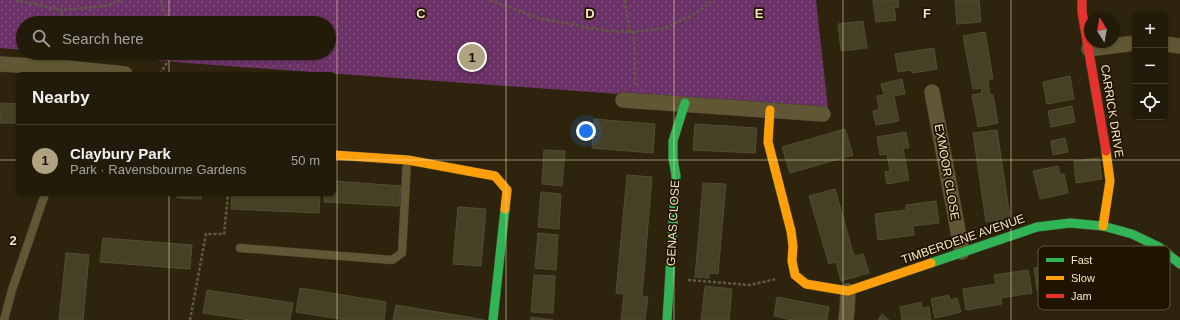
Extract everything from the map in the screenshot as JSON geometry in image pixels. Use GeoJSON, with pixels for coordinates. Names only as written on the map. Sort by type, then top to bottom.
{"type":"FeatureCollection","features":[{"type":"Feature","properties":{"kind":"street","name":"CARRICK DRIVE"},"geometry":{"type":"LineString","coordinates":[[1082,0],[1082,12],[1104,133],[1110,181],[1103,226]]}},
{"type":"Feature","properties":{"kind":"street"},"geometry":{"type":"LineString","coordinates":[[1089,49],[1132,43]]}},
{"type":"Feature","properties":{"kind":"street"},"geometry":{"type":"LineString","coordinates":[[1168,44],[1180,46]]}},
{"type":"Feature","properties":{"kind":"street"},"geometry":{"type":"LineString","coordinates":[[0,64],[80,72]]}},
{"type":"Feature","properties":{"kind":"street","name":"EXMOOR CLOSE"},"geometry":{"type":"LineString","coordinates":[[932,92],[962,252]]}},
{"type":"Feature","properties":{"kind":"street"},"geometry":{"type":"LineString","coordinates":[[629,100],[823,114]]}},
{"type":"Feature","properties":{"kind":"street","name":"GENAS CLOSE"},"geometry":{"type":"LineString","coordinates":[[667,320],[676,176],[673,158],[673,141],[685,104]]}},
{"type":"Feature","properties":{"kind":"street"},"geometry":{"type":"LineString","coordinates":[[770,110],[768,142],[791,230],[792,261],[795,275],[806,284],[848,292],[846,320]]}},
{"type":"Feature","properties":{"kind":"street"},"geometry":{"type":"LineString","coordinates":[[336,155],[408,160],[495,176],[507,190],[493,320]]}},
{"type":"Feature","properties":{"kind":"street","name":"TIMBERDENE AVENUE"},"geometry":{"type":"LineString","coordinates":[[848,292],[1037,227],[1070,223],[1103,226],[1132,234],[1157,246]]}},
{"type":"Feature","properties":{"kind":"street","name":"TIMBERDENE AVENUE"},"geometry":{"type":"LineString","coordinates":[[1170,256],[1180,264]]}},
{"type":"Feature","properties":{"kind":"lane"},"geometry":{"type":"LineString","coordinates":[[240,248],[392,260],[402,253],[408,160]]}},
{"type":"Feature","properties":{"kind":"lane"},"geometry":{"type":"LineString","coordinates":[[4,320],[12,290],[44,196]]}},
{"type":"Feature","properties":{"kind":"path"},"geometry":{"type":"LineString","coordinates":[[14,0],[62,10],[105,6],[121,0]]}},
{"type":"Feature","properties":{"kind":"path"},"geometry":{"type":"LineString","coordinates":[[160,0],[166,16]]}},
{"type":"Feature","properties":{"kind":"path"},"geometry":{"type":"LineString","coordinates":[[490,0],[538,18],[607,31],[630,32],[666,28],[696,14],[713,0]]}},
{"type":"Feature","properties":{"kind":"path"},"geometry":{"type":"LineString","coordinates":[[624,0],[630,32]]}},
{"type":"Feature","properties":{"kind":"path"},"geometry":{"type":"LineString","coordinates":[[62,10],[62,16]]}},
{"type":"Feature","properties":{"kind":"path"},"geometry":{"type":"LineString","coordinates":[[629,100],[634,32]]}},
{"type":"Feature","properties":{"kind":"path"},"geometry":{"type":"LineString","coordinates":[[161,72],[168,60]]}},
{"type":"Feature","properties":{"kind":"path"},"geometry":{"type":"LineString","coordinates":[[190,320],[206,234],[224,234],[228,196]]}},
{"type":"Feature","properties":{"kind":"path"},"geometry":{"type":"LineString","coordinates":[[670,279],[750,285],[795,275]]}},
{"type":"Feature","properties":{"kind":"shaded area"},"geometry":{"type":"Polygon","coordinates":[[[0,0],[816,0],[828,109],[336,74],[336,72],[312,72],[153,60],[336,60],[336,16],[16,16],[16,49],[0,48],[0,0]]]}},
{"type":"Feature","properties":{"kind":"building"},"geometry":{"type":"Polygon","coordinates":[[[873,0],[898,0],[899,7],[894,8],[896,20],[876,22],[873,0]]]}},
{"type":"Feature","properties":{"kind":"building"},"geometry":{"type":"Polygon","coordinates":[[[955,0],[979,0],[981,22],[957,24],[955,0]]]}},
{"type":"Feature","properties":{"kind":"building"},"geometry":{"type":"Polygon","coordinates":[[[863,21],[867,48],[841,51],[838,24],[863,21]]]}},
{"type":"Feature","properties":{"kind":"building"},"geometry":{"type":"Polygon","coordinates":[[[985,32],[993,79],[988,80],[990,95],[993,95],[998,123],[978,127],[972,95],[982,93],[981,88],[973,89],[963,36],[985,32]]]}},
{"type":"Feature","properties":{"kind":"building"},"geometry":{"type":"Polygon","coordinates":[[[934,48],[937,69],[912,73],[911,70],[898,72],[895,54],[934,48]]]}},
{"type":"Feature","properties":{"kind":"building"},"geometry":{"type":"Polygon","coordinates":[[[1070,76],[1074,99],[1047,104],[1043,82],[1070,76]]]}},
{"type":"Feature","properties":{"kind":"building"},"geometry":{"type":"Polygon","coordinates":[[[902,79],[905,94],[894,96],[899,121],[876,125],[873,111],[879,110],[877,96],[884,95],[881,84],[902,79]]]}},
{"type":"Feature","properties":{"kind":"building"},"geometry":{"type":"Polygon","coordinates":[[[1,103],[16,104],[16,123],[0,123],[1,103]]]}},
{"type":"Feature","properties":{"kind":"building"},"geometry":{"type":"Polygon","coordinates":[[[1072,106],[1075,122],[1051,127],[1048,111],[1072,106]]]}},
{"type":"Feature","properties":{"kind":"building"},"geometry":{"type":"Polygon","coordinates":[[[594,119],[655,124],[653,153],[592,148],[594,119]]]}},
{"type":"Feature","properties":{"kind":"building"},"geometry":{"type":"Polygon","coordinates":[[[695,124],[757,128],[755,153],[693,150],[695,124]]]}},
{"type":"Feature","properties":{"kind":"building"},"geometry":{"type":"Polygon","coordinates":[[[845,129],[853,155],[790,173],[782,147],[845,129]]]}},
{"type":"Feature","properties":{"kind":"building"},"geometry":{"type":"Polygon","coordinates":[[[997,130],[1010,218],[986,222],[973,133],[997,130]]]}},
{"type":"Feature","properties":{"kind":"building"},"geometry":{"type":"Polygon","coordinates":[[[906,132],[909,148],[903,148],[909,180],[887,184],[885,172],[890,171],[887,154],[880,155],[877,137],[906,132]]]}},
{"type":"Feature","properties":{"kind":"building"},"geometry":{"type":"Polygon","coordinates":[[[1065,138],[1068,152],[1053,155],[1051,141],[1065,138]]]}},
{"type":"Feature","properties":{"kind":"building"},"geometry":{"type":"Polygon","coordinates":[[[544,150],[565,151],[562,186],[542,184],[544,150]]]}},
{"type":"Feature","properties":{"kind":"building"},"geometry":{"type":"Polygon","coordinates":[[[1099,158],[1102,179],[1076,183],[1074,161],[1099,158]]]}},
{"type":"Feature","properties":{"kind":"building"},"geometry":{"type":"Polygon","coordinates":[[[1058,166],[1060,175],[1064,174],[1068,193],[1040,199],[1033,171],[1058,166]]]}},
{"type":"Feature","properties":{"kind":"building"},"geometry":{"type":"Polygon","coordinates":[[[627,175],[652,177],[642,296],[648,297],[645,320],[621,320],[624,294],[616,293],[627,175]]]}},
{"type":"Feature","properties":{"kind":"building"},"geometry":{"type":"Polygon","coordinates":[[[336,181],[401,186],[399,206],[324,202],[324,196],[336,196],[336,181]]]}},
{"type":"Feature","properties":{"kind":"building"},"geometry":{"type":"Polygon","coordinates":[[[703,183],[726,184],[718,274],[709,273],[709,278],[695,277],[703,183]]]}},
{"type":"Feature","properties":{"kind":"building"},"geometry":{"type":"Polygon","coordinates":[[[835,189],[854,256],[863,254],[869,273],[841,281],[836,262],[829,264],[809,196],[835,189]]]}},
{"type":"Feature","properties":{"kind":"building"},"geometry":{"type":"Polygon","coordinates":[[[541,192],[561,194],[559,229],[538,227],[541,192]]]}},
{"type":"Feature","properties":{"kind":"building"},"geometry":{"type":"Polygon","coordinates":[[[177,196],[202,196],[201,199],[177,198],[177,196]]]}},
{"type":"Feature","properties":{"kind":"building"},"geometry":{"type":"Polygon","coordinates":[[[232,196],[320,196],[319,213],[231,209],[232,196]]]}},
{"type":"Feature","properties":{"kind":"building"},"geometry":{"type":"Polygon","coordinates":[[[936,201],[939,223],[913,226],[914,235],[878,240],[875,214],[906,210],[906,205],[936,201]]]}},
{"type":"Feature","properties":{"kind":"building"},"geometry":{"type":"Polygon","coordinates":[[[458,207],[486,209],[481,266],[453,264],[458,207]]]}},
{"type":"Feature","properties":{"kind":"building"},"geometry":{"type":"Polygon","coordinates":[[[538,233],[558,235],[556,270],[535,268],[538,233]]]}},
{"type":"Feature","properties":{"kind":"building"},"geometry":{"type":"Polygon","coordinates":[[[103,238],[192,245],[190,269],[100,262],[103,238]]]}},
{"type":"Feature","properties":{"kind":"building"},"geometry":{"type":"Polygon","coordinates":[[[66,253],[89,255],[83,320],[59,320],[66,253]]]}},
{"type":"Feature","properties":{"kind":"building"},"geometry":{"type":"Polygon","coordinates":[[[1038,267],[1037,290],[1034,268],[1038,267]]]}},
{"type":"Feature","properties":{"kind":"building"},"geometry":{"type":"Polygon","coordinates":[[[1028,270],[1032,293],[1001,298],[1002,304],[966,310],[963,289],[996,284],[994,275],[1028,270]]]}},
{"type":"Feature","properties":{"kind":"building"},"geometry":{"type":"Polygon","coordinates":[[[534,275],[555,276],[553,313],[531,312],[534,275]]]}},
{"type":"Feature","properties":{"kind":"building"},"geometry":{"type":"Polygon","coordinates":[[[705,286],[732,289],[729,320],[701,320],[705,286]]]}},
{"type":"Feature","properties":{"kind":"building"},"geometry":{"type":"Polygon","coordinates":[[[300,288],[386,302],[384,320],[347,320],[296,312],[300,288]]]}},
{"type":"Feature","properties":{"kind":"building"},"geometry":{"type":"Polygon","coordinates":[[[207,290],[293,303],[290,320],[250,320],[203,313],[207,290]]]}},
{"type":"Feature","properties":{"kind":"building"},"geometry":{"type":"Polygon","coordinates":[[[949,295],[950,300],[957,298],[961,312],[935,318],[931,299],[949,295]]]}},
{"type":"Feature","properties":{"kind":"building"},"geometry":{"type":"Polygon","coordinates":[[[777,297],[829,307],[827,320],[788,320],[774,316],[777,297]]]}},
{"type":"Feature","properties":{"kind":"building"},"geometry":{"type":"Polygon","coordinates":[[[921,302],[922,308],[929,307],[931,320],[902,320],[900,307],[921,302]]]}},
{"type":"Feature","properties":{"kind":"building"},"geometry":{"type":"Polygon","coordinates":[[[396,305],[485,320],[393,320],[396,305]]]}},
{"type":"Feature","properties":{"kind":"building"},"geometry":{"type":"Polygon","coordinates":[[[882,314],[889,320],[878,320],[882,314]]]}},
{"type":"Feature","properties":{"kind":"building"},"geometry":{"type":"Polygon","coordinates":[[[531,317],[553,320],[531,320],[531,317]]]}},
{"type":"Feature","properties":{"kind":"traffic: fast"},"geometry":{"type":"LineString","coordinates":[[667,320],[676,176],[673,158],[673,141],[685,103]]}},
{"type":"Feature","properties":{"kind":"traffic: fast"},"geometry":{"type":"LineString","coordinates":[[493,320],[505,209]]}},
{"type":"Feature","properties":{"kind":"traffic: fast"},"geometry":{"type":"LineString","coordinates":[[931,263],[1037,227],[1070,223],[1103,226],[1132,234],[1157,246]]}},
{"type":"Feature","properties":{"kind":"traffic: fast"},"geometry":{"type":"LineString","coordinates":[[1170,256],[1180,264]]}},
{"type":"Feature","properties":{"kind":"traffic: slow"},"geometry":{"type":"LineString","coordinates":[[770,110],[768,142],[791,231],[793,246],[792,261],[795,275],[806,284],[848,291],[931,263]]}},
{"type":"Feature","properties":{"kind":"traffic: slow"},"geometry":{"type":"LineString","coordinates":[[1103,226],[1110,181],[1106,151]]}},
{"type":"Feature","properties":{"kind":"traffic: slow"},"geometry":{"type":"LineString","coordinates":[[336,155],[408,160],[495,176],[507,190],[505,209]]}},
{"type":"Feature","properties":{"kind":"traffic: jam"},"geometry":{"type":"LineString","coordinates":[[1082,0],[1082,12],[1106,151]]}},
{"type":"Feature","properties":{"kind":"place","name":"Claybury Park"},"geometry":{"type":"Point","coordinates":[472,57]}}]}
